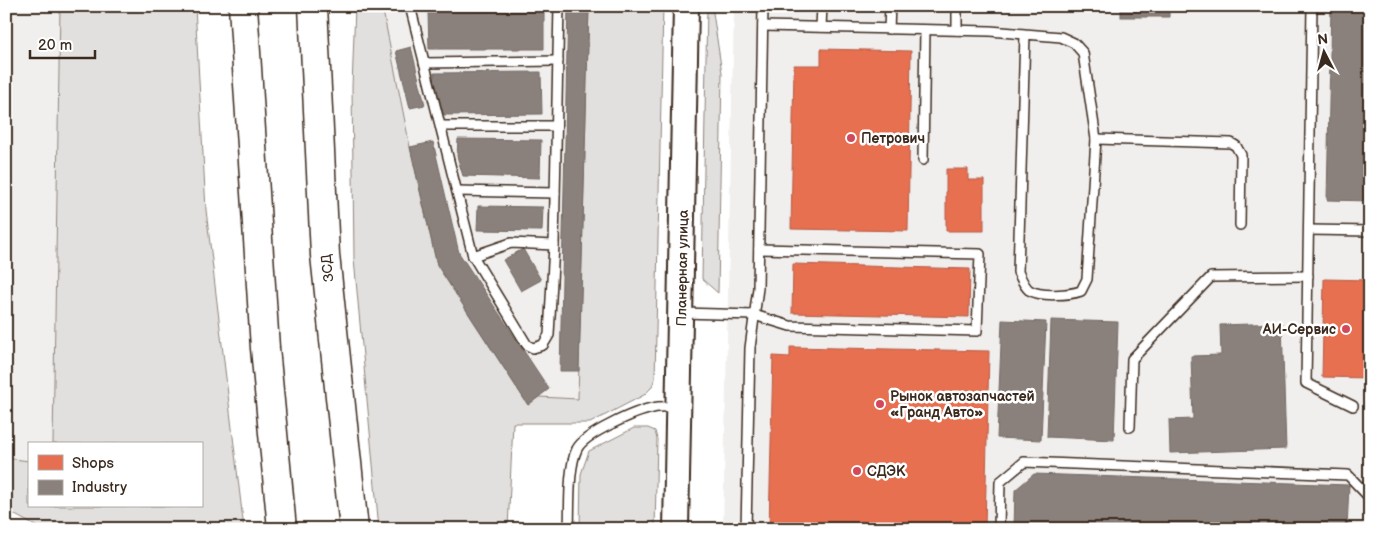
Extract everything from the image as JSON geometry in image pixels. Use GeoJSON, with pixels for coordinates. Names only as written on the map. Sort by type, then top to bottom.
{"type":"FeatureCollection","features":[{"type":"Feature","properties":{"kind":"highway"},"geometry":{"type":"LineString","coordinates":[[243,6],[264,348],[282,529]]}},
{"type":"Feature","properties":{"kind":"highway","name":"ЗСД"},"geometry":{"type":"LineString","coordinates":[[312,6],[326,255],[354,529]]}},
{"type":"Feature","properties":{"kind":"main road","name":"Планерная улица"},"geometry":{"type":"LineString","coordinates":[[676,529],[686,6]]}},
{"type":"Feature","properties":{"kind":"lane"},"geometry":{"type":"LineString","coordinates":[[410,6],[473,256],[527,345],[533,348],[543,345],[548,335],[554,245],[559,6]]}},
{"type":"Feature","properties":{"kind":"lane"},"geometry":{"type":"LineString","coordinates":[[746,529],[750,348],[758,288],[763,6]]}},
{"type":"Feature","properties":{"kind":"lane"},"geometry":{"type":"LineString","coordinates":[[821,27],[822,6]]}},
{"type":"Feature","properties":{"kind":"lane"},"geometry":{"type":"LineString","coordinates":[[889,29],[890,6]]}},
{"type":"Feature","properties":{"kind":"lane"},"geometry":{"type":"LineString","coordinates":[[957,6],[957,30]]}},
{"type":"Feature","properties":{"kind":"lane"},"geometry":{"type":"LineString","coordinates":[[1312,6],[1306,383],[1353,406]]}},
{"type":"Feature","properties":{"kind":"lane"},"geometry":{"type":"LineString","coordinates":[[763,26],[957,30],[1024,34],[1060,37],[1074,43],[1083,53],[1096,139],[1087,279],[1081,291],[1071,294],[1039,294],[1030,290],[1024,284],[1018,272],[1024,34]]}},
{"type":"Feature","properties":{"kind":"lane"},"geometry":{"type":"LineString","coordinates":[[923,160],[925,30]]}},
{"type":"Feature","properties":{"kind":"lane"},"geometry":{"type":"LineString","coordinates":[[424,63],[558,62]]}},
{"type":"Feature","properties":{"kind":"lane"},"geometry":{"type":"LineString","coordinates":[[440,126],[556,126]]}},
{"type":"Feature","properties":{"kind":"lane"},"geometry":{"type":"LineString","coordinates":[[1096,139],[1231,143],[1236,146],[1241,155],[1240,224]]}},
{"type":"Feature","properties":{"kind":"lane"},"geometry":{"type":"LineString","coordinates":[[457,191],[555,193]]}},
{"type":"Feature","properties":{"kind":"lane"},"geometry":{"type":"LineString","coordinates":[[1309,230],[1370,231]]}},
{"type":"Feature","properties":{"kind":"lane"},"geometry":{"type":"LineString","coordinates":[[473,256],[511,243],[554,245]]}},
{"type":"Feature","properties":{"kind":"lane"},"geometry":{"type":"LineString","coordinates":[[681,313],[754,315],[790,326],[977,331],[980,254],[759,249]]}},
{"type":"Feature","properties":{"kind":"lane"},"geometry":{"type":"LineString","coordinates":[[1130,427],[1132,359],[1211,277],[1308,276]]}},
{"type":"Feature","properties":{"kind":"lane"},"geometry":{"type":"LineString","coordinates":[[569,529],[572,468],[577,448],[589,436],[633,414],[655,407],[679,407]]}},
{"type":"Feature","properties":{"kind":"lane"},"geometry":{"type":"LineString","coordinates":[[999,529],[1000,482],[1024,462],[1348,474],[1370,498]]}},
{"type":"Feature","properties":{"kind":"shaded area"},"geometry":{"type":"Polygon","coordinates":[[[6,6],[60,6],[53,442],[28,442],[28,461],[6,458],[6,6]]]}},
{"type":"Feature","properties":{"kind":"shaded area"},"geometry":{"type":"Polygon","coordinates":[[[60,6],[195,6],[206,210],[244,529],[41,529],[6,510],[6,458],[28,461],[28,508],[202,508],[202,442],[53,442],[60,6]]]}},
{"type":"Feature","properties":{"kind":"shaded area"},"geometry":{"type":"Polygon","coordinates":[[[355,6],[382,6],[410,147],[437,265],[528,405],[539,397],[578,399],[589,6],[663,6],[655,379],[651,388],[644,395],[590,423],[513,423],[508,529],[379,529],[354,259],[352,87],[355,6]]]}},
{"type":"Feature","properties":{"kind":"shaded area"},"geometry":{"type":"Polygon","coordinates":[[[382,6],[589,6],[578,399],[539,397],[528,405],[437,265],[410,147],[382,6]]]}},
{"type":"Feature","properties":{"kind":"shaded area"},"geometry":{"type":"Polygon","coordinates":[[[707,6],[712,6],[722,73],[718,293],[702,279],[707,6]]]}},
{"type":"Feature","properties":{"kind":"shaded area"},"geometry":{"type":"Polygon","coordinates":[[[734,6],[1370,6],[1370,529],[723,529],[734,6]]]}},
{"type":"Feature","properties":{"kind":"shaded area"},"geometry":{"type":"Polygon","coordinates":[[[634,428],[648,428],[655,431],[657,439],[655,529],[580,529],[581,474],[589,451],[634,428]]]}},
{"type":"Feature","properties":{"kind":"building: Shops","name":"Петрович"},"geometry":{"type":"Polygon","coordinates":[[[821,49],[911,51],[908,231],[791,229],[794,65],[821,65],[821,49]]]}},
{"type":"Feature","properties":{"kind":"building: Shops"},"geometry":{"type":"Polygon","coordinates":[[[946,169],[968,169],[968,180],[984,180],[984,231],[946,231],[946,169]]]}},
{"type":"Feature","properties":{"kind":"building: Shops"},"geometry":{"type":"Polygon","coordinates":[[[793,264],[970,269],[969,317],[792,313],[793,264]]]}},
{"type":"Feature","properties":{"kind":"building: Shops","name":"АИ-Сервис"},"geometry":{"type":"Polygon","coordinates":[[[1324,279],[1370,280],[1367,378],[1322,377],[1324,279]]]}},
{"type":"Feature","properties":{"kind":"building: Shops","name":"Рынок автозапчастей «Гранд Авто»"},"geometry":{"type":"Polygon","coordinates":[[[790,347],[989,351],[985,529],[769,529],[773,356],[790,357],[790,347]]]}},
{"type":"Feature","properties":{"kind":"building: Industry"},"geometry":{"type":"Polygon","coordinates":[[[568,6],[589,6],[579,371],[560,371],[568,6]]]}},
{"type":"Feature","properties":{"kind":"building: Industry"},"geometry":{"type":"Polygon","coordinates":[[[1121,6],[1169,6],[1169,17],[1121,17],[1121,6]]]}},
{"type":"Feature","properties":{"kind":"building: Industry"},"geometry":{"type":"Polygon","coordinates":[[[1331,6],[1370,6],[1370,201],[1327,200],[1331,6]]]}},
{"type":"Feature","properties":{"kind":"building: Industry"},"geometry":{"type":"Polygon","coordinates":[[[544,11],[544,49],[429,49],[428,12],[544,11]]]}},
{"type":"Feature","properties":{"kind":"building: Industry"},"geometry":{"type":"Polygon","coordinates":[[[411,47],[425,105],[410,108],[396,51],[411,47]]]}},
{"type":"Feature","properties":{"kind":"building: Industry"},"geometry":{"type":"Polygon","coordinates":[[[541,72],[542,114],[444,115],[434,81],[434,73],[541,72]]]}},
{"type":"Feature","properties":{"kind":"building: Industry"},"geometry":{"type":"Polygon","coordinates":[[[458,139],[541,140],[540,178],[463,176],[457,156],[458,139]]]}},
{"type":"Feature","properties":{"kind":"building: Industry"},"geometry":{"type":"Polygon","coordinates":[[[433,142],[459,253],[549,389],[528,405],[437,265],[410,147],[433,142]]]}},
{"type":"Feature","properties":{"kind":"building: Industry"},"geometry":{"type":"Polygon","coordinates":[[[478,206],[543,207],[542,231],[477,230],[478,206]]]}},
{"type":"Feature","properties":{"kind":"building: Industry"},"geometry":{"type":"Polygon","coordinates":[[[523,249],[541,280],[521,291],[503,260],[523,249]]]}},
{"type":"Feature","properties":{"kind":"building: Industry"},"geometry":{"type":"Polygon","coordinates":[[[1002,320],[1046,322],[1041,440],[997,438],[1002,320]]]}},
{"type":"Feature","properties":{"kind":"building: Industry"},"geometry":{"type":"Polygon","coordinates":[[[1051,320],[1118,322],[1114,440],[1047,437],[1051,320]]]}},
{"type":"Feature","properties":{"kind":"building: Industry"},"geometry":{"type":"Polygon","coordinates":[[[1282,323],[1286,449],[1170,453],[1169,420],[1193,419],[1191,356],[1221,355],[1220,325],[1282,323]]]}},
{"type":"Feature","properties":{"kind":"building: Industry"},"geometry":{"type":"Polygon","coordinates":[[[1034,474],[1349,485],[1347,529],[1014,529],[1015,490],[1034,474]]]}},
{"type":"Feature","properties":{"kind":"place","name":"Петрович"},"geometry":{"type":"Point","coordinates":[851,138]}},
{"type":"Feature","properties":{"kind":"place","name":"АИ-Сервис"},"geometry":{"type":"Point","coordinates":[1346,329]}},
{"type":"Feature","properties":{"kind":"place","name":"Рынок автозапчастей «Гранд Авто»"},"geometry":{"type":"Point","coordinates":[880,404]}},
{"type":"Feature","properties":{"kind":"place","name":"СДЭК"},"geometry":{"type":"Point","coordinates":[857,471]}}]}
